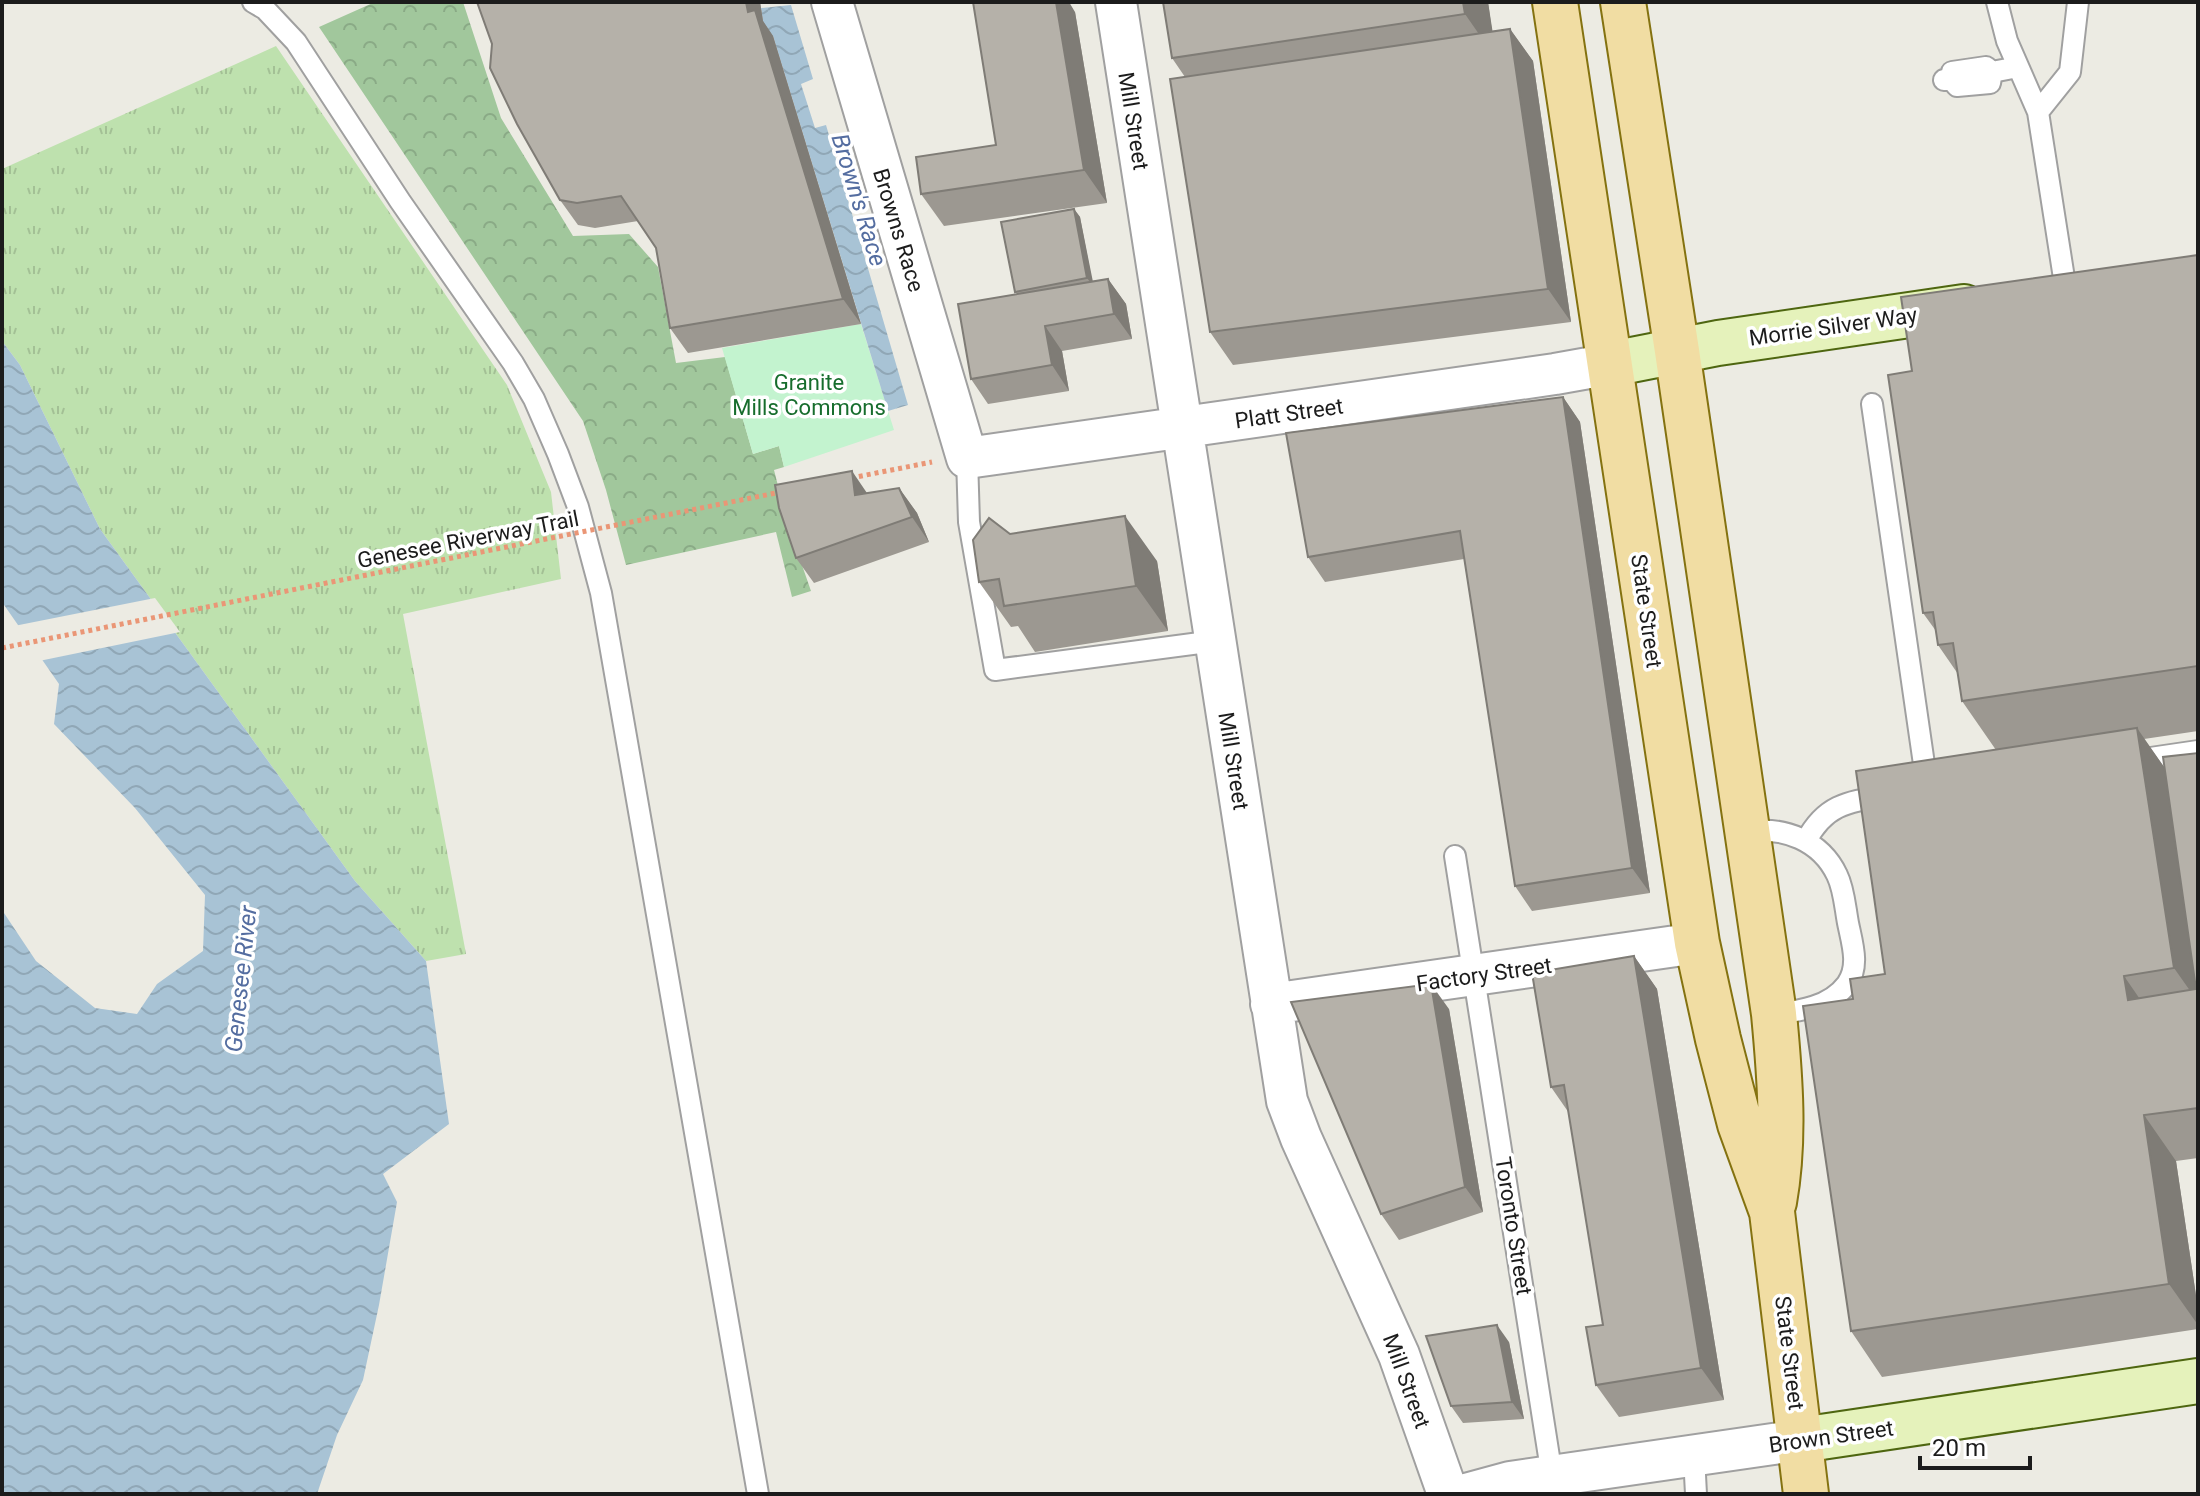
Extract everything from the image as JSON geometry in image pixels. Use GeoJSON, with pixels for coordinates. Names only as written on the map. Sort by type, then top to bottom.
{"type":"FeatureCollection","features":[{"type":"Feature","properties":{"kind":"main road","name":"State Street"},"geometry":{"type":"LineString","coordinates":[[1555,2],[1697,943],[1740,1124],[1772,1212],[1806,1494]]}},
{"type":"Feature","properties":{"kind":"main road","name":"State Street"},"geometry":{"type":"LineString","coordinates":[[1623,2],[1774,1014],[1780,1137],[1778,1181],[1772,1212]]}},
{"type":"Feature","properties":{"kind":"main road","name":"Morrie Silver Way"},"geometry":{"type":"LineString","coordinates":[[1611,364],[1677,351],[2109,285]]}},
{"type":"Feature","properties":{"kind":"main road","name":"Brown Street"},"geometry":{"type":"LineString","coordinates":[[1801,1440],[2198,1381]]}},
{"type":"Feature","properties":{"kind":"street","name":"Browns Race"},"geometry":{"type":"LineString","coordinates":[[832,2],[954,459]]}},
{"type":"Feature","properties":{"kind":"street","name":"Mill Street"},"geometry":{"type":"LineString","coordinates":[[1116,2],[1283,1082],[1293,1119],[1389,1330],[1448,1494]]}},
{"type":"Feature","properties":{"kind":"street","name":"Platt Street"},"geometry":{"type":"LineString","coordinates":[[954,459],[1611,364]]}},
{"type":"Feature","properties":{"kind":"street","name":"Factory Street"},"geometry":{"type":"LineString","coordinates":[[1271,1004],[1697,943]]}},
{"type":"Feature","properties":{"kind":"street","name":"Brown Street"},"geometry":{"type":"LineString","coordinates":[[1466,1494],[1510,1482],[1552,1476],[1695,1475],[1801,1440]]}},
{"type":"Feature","properties":{"kind":"lane"},"geometry":{"type":"LineString","coordinates":[[253,2],[265,9],[296,42],[400,201],[513,363],[534,399],[578,507],[601,593],[758,1494]]}},
{"type":"Feature","properties":{"kind":"lane"},"geometry":{"type":"LineString","coordinates":[[1997,2],[2007,41],[2038,112],[2066,291]]}},
{"type":"Feature","properties":{"kind":"lane"},"geometry":{"type":"LineString","coordinates":[[2038,112],[2070,72],[2073,6]]}},
{"type":"Feature","properties":{"kind":"lane"},"geometry":{"type":"LineString","coordinates":[[1947,79],[1952,72],[1986,67],[1992,72],[2018,67]]}},
{"type":"Feature","properties":{"kind":"lane"},"geometry":{"type":"LineString","coordinates":[[1806,841],[1833,808],[1853,801],[1920,790],[1872,404]]}},
{"type":"Feature","properties":{"kind":"lane"},"geometry":{"type":"LineString","coordinates":[[954,459],[969,522],[995,670],[1215,641]]}},
{"type":"Feature","properties":{"kind":"lane"},"geometry":{"type":"LineString","coordinates":[[2108,764],[2198,751]]}},
{"type":"Feature","properties":{"kind":"lane"},"geometry":{"type":"LineString","coordinates":[[1748,832],[1774,830],[1806,841],[1824,856],[1838,877],[1854,962],[1846,985],[1826,1001],[1803,1010],[1774,1014]]}},
{"type":"Feature","properties":{"kind":"lane","name":"Toronto Street"},"geometry":{"type":"LineString","coordinates":[[1455,856],[1552,1476]]}},
{"type":"Feature","properties":{"kind":"path"},"geometry":{"type":"LineString","coordinates":[[849,479],[954,459]]}},
{"type":"Feature","properties":{"kind":"path","name":"Genesee Riverway Trail"},"geometry":{"type":"LineString","coordinates":[[2,648],[789,491]]}},
{"type":"Feature","properties":{"kind":"green space"},"geometry":{"type":"Polygon","coordinates":[[[375,2],[463,2],[501,118],[573,236],[629,234],[658,267],[676,363],[725,357],[753,454],[779,446],[784,467],[774,470],[788,525],[811,591],[792,597],[776,532],[626,565],[583,421],[319,27],[375,2]]]}},
{"type":"Feature","properties":{"kind":"green space"},"geometry":{"type":"Polygon","coordinates":[[[276,46],[507,385],[551,492],[561,579],[403,614],[466,954],[426,961],[355,881],[100,529],[20,365],[2,341],[2,169],[276,46]]]}},
{"type":"Feature","properties":{"kind":"green space","name":"Granite Mills Commons"},"geometry":{"type":"Polygon","coordinates":[[[861,324],[894,430],[784,467],[779,446],[753,454],[722,348],[861,324]]]}},
{"type":"Feature","properties":{"kind":"water"},"geometry":{"type":"Polygon","coordinates":[[[791,5],[813,79],[801,84],[815,128],[826,125],[908,405],[888,411],[773,36],[765,37],[761,8],[791,5]]]}},
{"type":"Feature","properties":{"kind":"water","name":"Genesee River"},"geometry":{"type":"Polygon","coordinates":[[[2,341],[20,365],[100,529],[355,881],[426,961],[449,1124],[383,1174],[397,1202],[379,1305],[363,1380],[337,1435],[317,1494],[2,1494],[2,910],[36,961],[95,1008],[137,1014],[157,984],[203,951],[205,895],[135,808],[54,724],[59,684],[2,602],[2,341]]]}},
{"type":"Feature","properties":{"kind":"pier"},"geometry":{"type":"Polygon","coordinates":[[[155,598],[180,632],[39,661],[14,626],[155,598]]]}},
{"type":"Feature","properties":{"kind":"building"},"geometry":{"type":"Polygon","coordinates":[[[477,2],[746,2],[748,12],[755,10],[843,299],[670,328],[656,248],[621,196],[577,203],[560,200],[490,68],[492,44],[477,2]]]}},
{"type":"Feature","properties":{"kind":"building"},"geometry":{"type":"Polygon","coordinates":[[[973,2],[1056,2],[1084,170],[921,194],[916,157],[996,145],[973,2]]]}},
{"type":"Feature","properties":{"kind":"building"},"geometry":{"type":"Polygon","coordinates":[[[1163,2],[1463,2],[1465,14],[1172,58],[1163,2]]]}},
{"type":"Feature","properties":{"kind":"building"},"geometry":{"type":"Polygon","coordinates":[[[1510,29],[1548,289],[1210,332],[1170,79],[1510,29]]]}},
{"type":"Feature","properties":{"kind":"building"},"geometry":{"type":"Polygon","coordinates":[[[1074,209],[1087,278],[1015,292],[1001,222],[1074,209]]]}},
{"type":"Feature","properties":{"kind":"building"},"geometry":{"type":"Polygon","coordinates":[[[2198,255],[2198,666],[1962,701],[1953,643],[1938,645],[1933,612],[1923,613],[1888,375],[1912,371],[1901,297],[2198,255]]]}},
{"type":"Feature","properties":{"kind":"building"},"geometry":{"type":"Polygon","coordinates":[[[1108,279],[1114,314],[1045,326],[1052,365],[971,379],[958,304],[1108,279]]]}},
{"type":"Feature","properties":{"kind":"building"},"geometry":{"type":"Polygon","coordinates":[[[1563,397],[1632,868],[1515,886],[1460,531],[1308,557],[1286,433],[1563,397]]]}},
{"type":"Feature","properties":{"kind":"building"},"geometry":{"type":"Polygon","coordinates":[[[852,471],[855,495],[899,488],[912,517],[796,558],[779,508],[775,485],[852,471]]]}},
{"type":"Feature","properties":{"kind":"building"},"geometry":{"type":"Polygon","coordinates":[[[1125,516],[1136,586],[1004,606],[999,579],[979,582],[973,540],[989,518],[1010,534],[1125,516]]]}},
{"type":"Feature","properties":{"kind":"building"},"geometry":{"type":"Polygon","coordinates":[[[2137,728],[2174,968],[2124,976],[2128,1000],[2196,989],[2163,757],[2198,753],[2198,1108],[2144,1115],[2169,1284],[1851,1331],[1803,1006],[1853,999],[1850,979],[1885,974],[1856,771],[2137,728]]]}},
{"type":"Feature","properties":{"kind":"building"},"geometry":{"type":"Polygon","coordinates":[[[1634,956],[1701,1368],[1596,1385],[1586,1327],[1603,1325],[1564,1085],[1551,1087],[1532,973],[1634,956]]]}},
{"type":"Feature","properties":{"kind":"building"},"geometry":{"type":"Polygon","coordinates":[[[1431,984],[1465,1187],[1381,1214],[1291,1002],[1431,984]]]}},
{"type":"Feature","properties":{"kind":"building"},"geometry":{"type":"Polygon","coordinates":[[[1497,1325],[1512,1402],[1451,1406],[1426,1336],[1497,1325]]]}},
{"type":"Feature","properties":{"kind":"water label","name":"Brown's Race"},"geometry":{"type":"Point","coordinates":[859,200]}}]}
